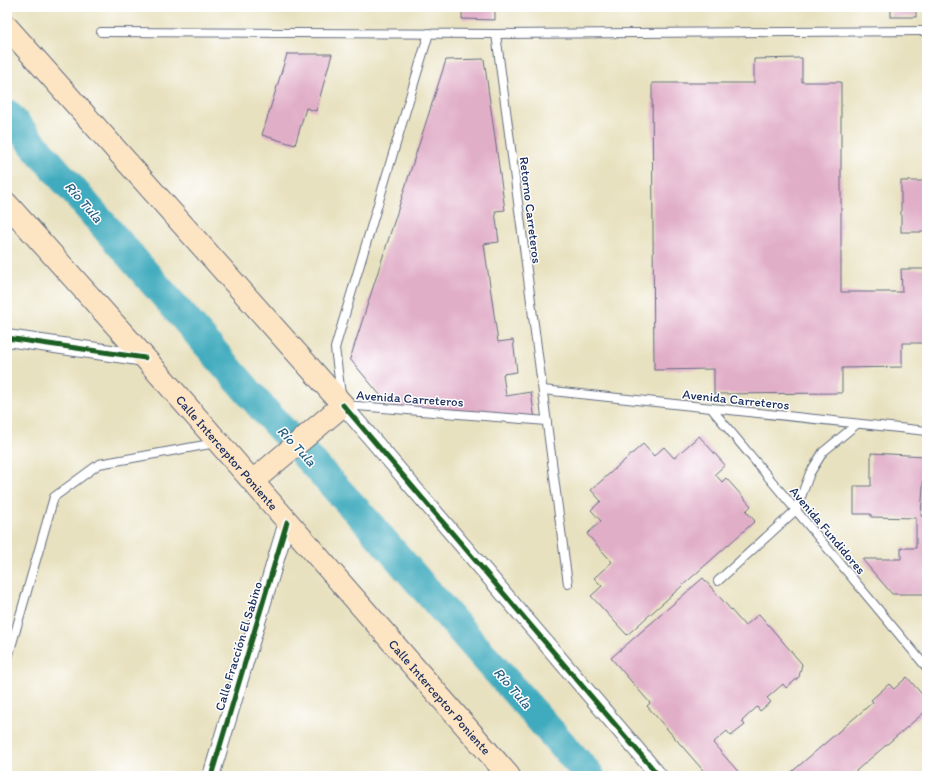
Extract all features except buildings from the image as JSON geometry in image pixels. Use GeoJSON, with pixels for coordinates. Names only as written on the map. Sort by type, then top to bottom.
{"type":"FeatureCollection","features":[{"type":"Feature","properties":{"kind":"main road"},"geometry":{"type":"LineString","coordinates":[[7,27],[338,408],[258,476]]}},
{"type":"Feature","properties":{"kind":"main road","name":"Calle Interceptor Poniente"},"geometry":{"type":"LineString","coordinates":[[7,204],[145,358],[218,443],[258,476],[287,522],[509,776]]}},
{"type":"Feature","properties":{"kind":"street"},"geometry":{"type":"LineString","coordinates":[[7,338],[145,358]]}},
{"type":"Feature","properties":{"kind":"street"},"geometry":{"type":"LineString","coordinates":[[338,408],[659,776]]}},
{"type":"Feature","properties":{"kind":"street","name":"Calle Fracción El Sabino"},"geometry":{"type":"LineString","coordinates":[[211,776],[287,522]]}},
{"type":"Feature","properties":{"kind":"lane"},"geometry":{"type":"LineString","coordinates":[[101,32],[496,34],[927,31]]}},
{"type":"Feature","properties":{"kind":"lane"},"geometry":{"type":"LineString","coordinates":[[338,408],[335,348],[429,33]]}},
{"type":"Feature","properties":{"kind":"lane","name":"Retorno Carreteros"},"geometry":{"type":"LineString","coordinates":[[496,34],[568,584]]}},
{"type":"Feature","properties":{"kind":"lane","name":"Avenida Carreteros"},"geometry":{"type":"LineString","coordinates":[[543,390],[927,431]]}},
{"type":"Feature","properties":{"kind":"lane","name":"Avenida Carreteros"},"geometry":{"type":"LineString","coordinates":[[338,408],[547,421]]}},
{"type":"Feature","properties":{"kind":"lane","name":"Avenida Fundidores"},"geometry":{"type":"LineString","coordinates":[[711,408],[927,668]]}},
{"type":"Feature","properties":{"kind":"lane"},"geometry":{"type":"LineString","coordinates":[[718,581],[796,510],[810,473],[823,452],[857,424]]}},
{"type":"Feature","properties":{"kind":"lane"},"geometry":{"type":"LineString","coordinates":[[7,661],[54,497],[99,464],[218,443]]}},
{"type":"Feature","properties":{"kind":"waterway","name":"Río Tula"},"geometry":{"type":"LineString","coordinates":[[7,114],[272,419],[367,522],[590,776]]}},
{"type":"Feature","properties":{"kind":"cycle path"},"geometry":{"type":"LineString","coordinates":[[7,338],[145,358]]}},
{"type":"Feature","properties":{"kind":"cycle path"},"geometry":{"type":"LineString","coordinates":[[343,405],[659,776]]}},
{"type":"Feature","properties":{"kind":"cycle path"},"geometry":{"type":"LineString","coordinates":[[211,776],[287,522]]}}]}
